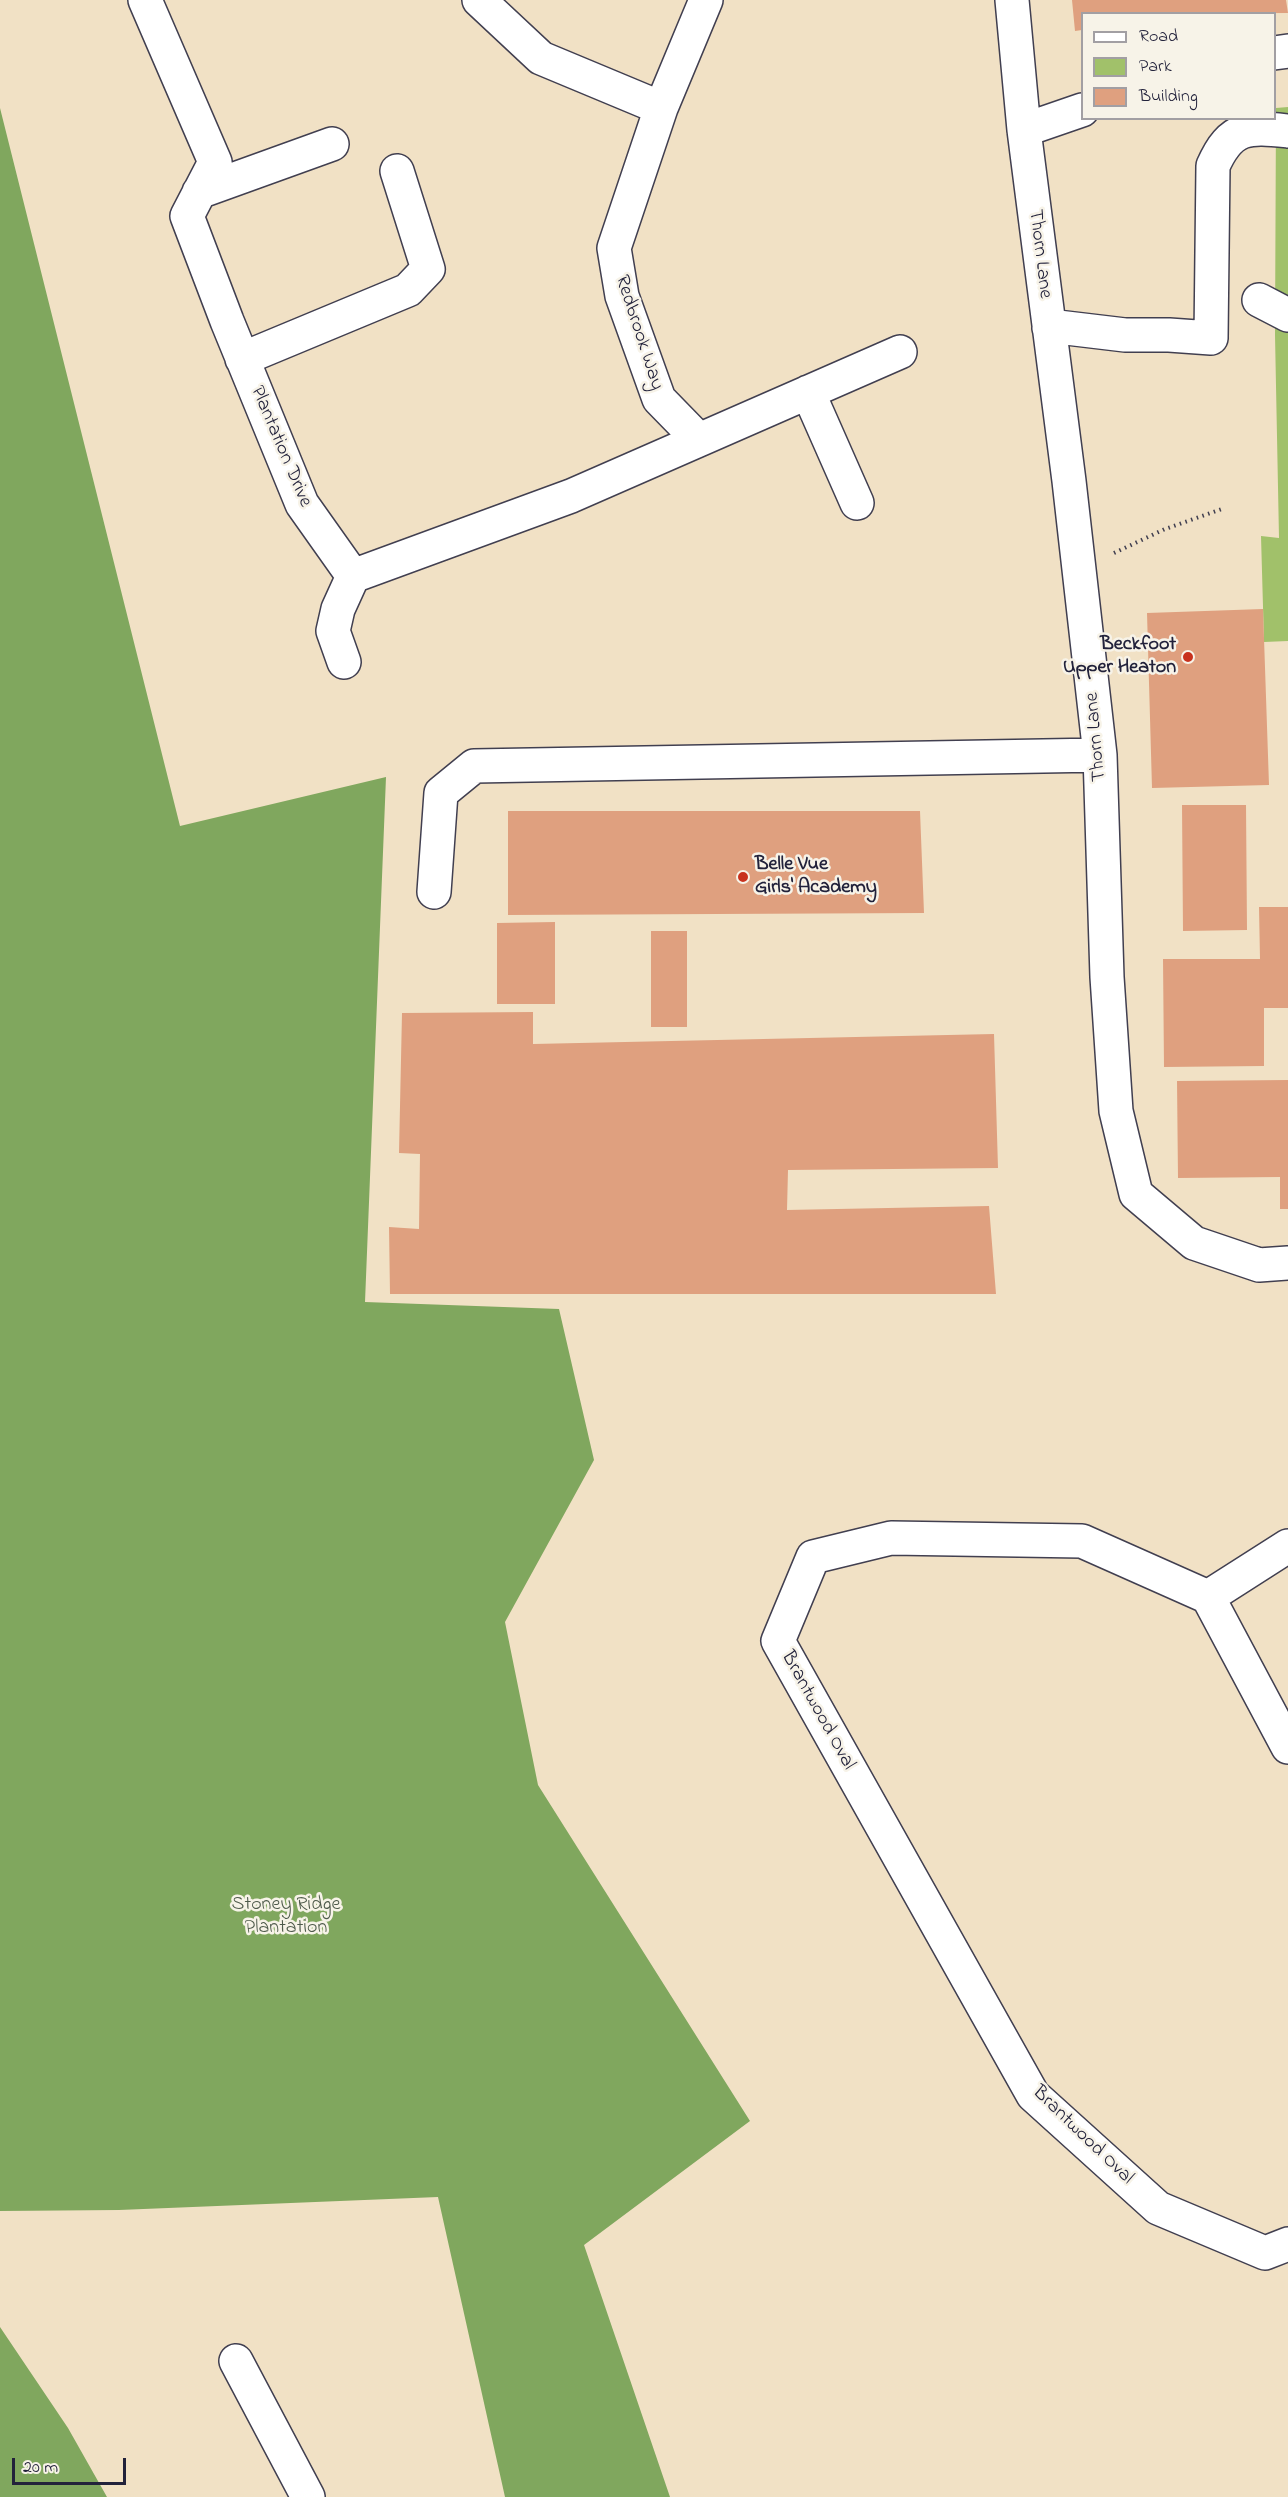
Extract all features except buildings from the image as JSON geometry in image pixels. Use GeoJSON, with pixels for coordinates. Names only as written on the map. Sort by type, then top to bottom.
{"type":"FeatureCollection","features":[{"type":"Feature","properties":{"kind":"street","name":"Plantation Drive"},"geometry":{"type":"LineString","coordinates":[[145,0],[215,162],[187,216],[302,504],[353,576]]}},
{"type":"Feature","properties":{"kind":"street"},"geometry":{"type":"LineString","coordinates":[[479,0],[541,58],[661,108]]}},
{"type":"Feature","properties":{"kind":"street","name":"Redbrook Way"},"geometry":{"type":"LineString","coordinates":[[699,440],[659,399],[622,296],[614,248],[661,108],[706,0]]}},
{"type":"Feature","properties":{"kind":"street","name":"Thorn Lane"},"geometry":{"type":"LineString","coordinates":[[1012,0],[1024,130],[1100,755],[1107,977],[1116,1111],[1136,1194],[1194,1243],[1259,1266],[1288,1263]]}},
{"type":"Feature","properties":{"kind":"street"},"geometry":{"type":"LineString","coordinates":[[1024,130],[1081,111]]}},
{"type":"Feature","properties":{"kind":"street"},"geometry":{"type":"LineString","coordinates":[[1049,328],[1058,327],[1125,336],[1169,335],[1211,339],[1212,166],[1219,150],[1235,134],[1252,128],[1288,130]]}},
{"type":"Feature","properties":{"kind":"street"},"geometry":{"type":"LineString","coordinates":[[199,192],[332,144]]}},
{"type":"Feature","properties":{"kind":"street"},"geometry":{"type":"LineString","coordinates":[[242,358],[408,290],[428,268],[397,171]]}},
{"type":"Feature","properties":{"kind":"street"},"geometry":{"type":"LineString","coordinates":[[1259,300],[1288,315]]}},
{"type":"Feature","properties":{"kind":"street"},"geometry":{"type":"LineString","coordinates":[[344,662],[333,631],[338,609],[353,576],[571,496],[900,352]]}},
{"type":"Feature","properties":{"kind":"street"},"geometry":{"type":"LineString","coordinates":[[808,392],[857,503]]}},
{"type":"Feature","properties":{"kind":"street"},"geometry":{"type":"LineString","coordinates":[[434,892],[441,793],[474,766],[1100,755]]}},
{"type":"Feature","properties":{"kind":"street","name":"Brantwood Oval"},"geometry":{"type":"LineString","coordinates":[[1208,1597],[1082,1541],[891,1538],[813,1557],[778,1641],[1034,2095],[1158,2208],[1266,2253],[1288,2244]]}},
{"type":"Feature","properties":{"kind":"street"},"geometry":{"type":"LineString","coordinates":[[1288,1546],[1208,1597],[1288,1747]]}},
{"type":"Feature","properties":{"kind":"street"},"geometry":{"type":"LineString","coordinates":[[236,2361],[308,2497]]}},
{"type":"Feature","properties":{"kind":"path"},"geometry":{"type":"LineString","coordinates":[[1077,560],[1110,555],[1165,529],[1222,509]]}},
{"type":"Feature","properties":{"kind":"green space"},"geometry":{"type":"Polygon","coordinates":[[[1288,107],[1288,641],[1264,642],[1261,536],[1279,538],[1275,335],[1276,108],[1288,107]]]}},
{"type":"Feature","properties":{"kind":"green space","name":"Stoney Ridge Plantation"},"geometry":{"type":"Polygon","coordinates":[[[0,108],[180,826],[386,777],[365,1302],[559,1309],[594,1460],[505,1622],[538,1785],[750,2121],[584,2245],[670,2497],[505,2497],[438,2197],[119,2210],[0,2211],[0,108]]]}},
{"type":"Feature","properties":{"kind":"green space"},"geometry":{"type":"Polygon","coordinates":[[[0,2327],[68,2428],[107,2497],[0,2497],[0,2327]]]}},
{"type":"Feature","properties":{"kind":"place","name":"Beckfoot Upper Heaton"},"geometry":{"type":"Point","coordinates":[1188,657]}},
{"type":"Feature","properties":{"kind":"place","name":"Belle Vue Girls' Academy"},"geometry":{"type":"Point","coordinates":[743,877]}}]}
